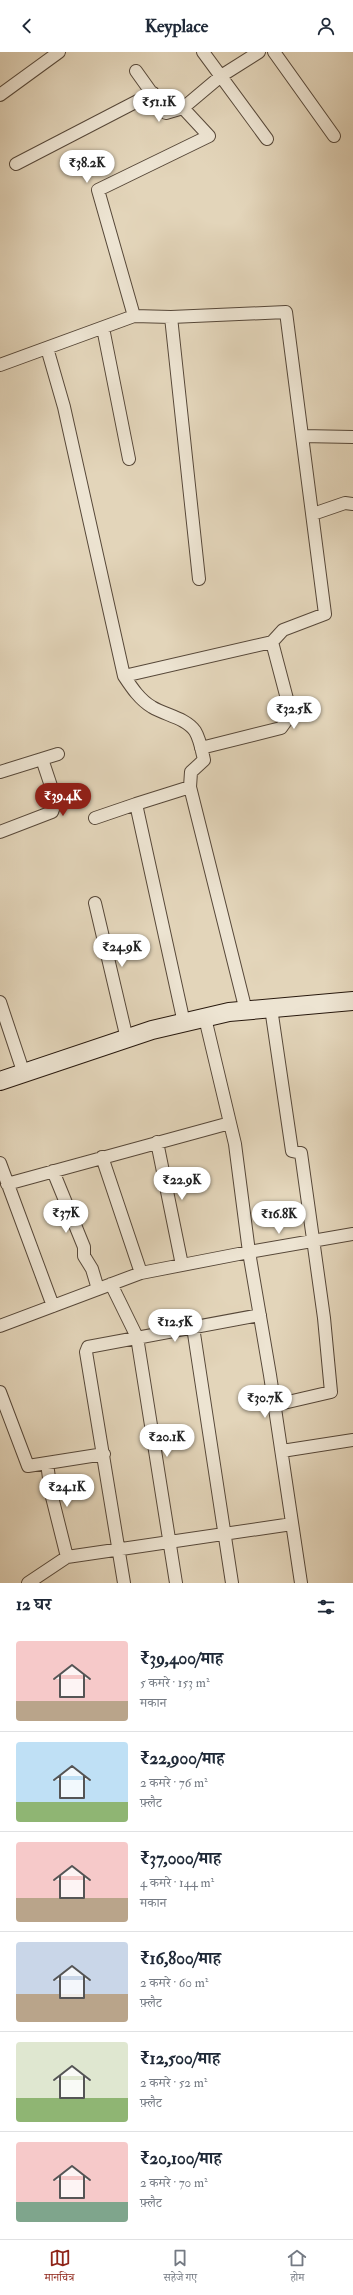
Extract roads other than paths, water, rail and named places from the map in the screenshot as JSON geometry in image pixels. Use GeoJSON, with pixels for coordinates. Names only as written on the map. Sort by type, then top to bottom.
{"type":"FeatureCollection","features":[{"type":"Feature","properties":{"kind":"street"},"geometry":{"type":"LineString","coordinates":[[0,95],[59,52]]}},
{"type":"Feature","properties":{"kind":"street"},"geometry":{"type":"LineString","coordinates":[[203,52],[267,139]]}},
{"type":"Feature","properties":{"kind":"street"},"geometry":{"type":"LineString","coordinates":[[136,72],[153,93],[166,113],[183,108],[221,76],[259,52]]}},
{"type":"Feature","properties":{"kind":"street"},"geometry":{"type":"LineString","coordinates":[[274,52],[334,136]]}},
{"type":"Feature","properties":{"kind":"street"},"geometry":{"type":"LineString","coordinates":[[16,164],[153,93]]}},
{"type":"Feature","properties":{"kind":"street"},"geometry":{"type":"LineString","coordinates":[[134,316],[98,190],[208,136],[183,108]]}},
{"type":"Feature","properties":{"kind":"street"},"geometry":{"type":"LineString","coordinates":[[0,365],[134,316],[171,317],[286,312],[325,614],[283,630],[272,642],[124,676]]}},
{"type":"Feature","properties":{"kind":"street"},"geometry":{"type":"LineString","coordinates":[[171,317],[199,579]]}},
{"type":"Feature","properties":{"kind":"street"},"geometry":{"type":"LineString","coordinates":[[103,328],[129,459]]}},
{"type":"Feature","properties":{"kind":"street"},"geometry":{"type":"LineString","coordinates":[[47,348],[64,407],[124,676],[135,692],[152,707],[178,718],[195,731],[201,748],[204,760],[191,772],[190,787],[246,1010]]}},
{"type":"Feature","properties":{"kind":"street"},"geometry":{"type":"LineString","coordinates":[[302,436],[353,437]]}},
{"type":"Feature","properties":{"kind":"street"},"geometry":{"type":"LineString","coordinates":[[313,514],[346,503],[353,504]]}},
{"type":"Feature","properties":{"kind":"street"},"geometry":{"type":"LineString","coordinates":[[201,748],[281,728],[291,714],[272,642]]}},
{"type":"Feature","properties":{"kind":"street"},"geometry":{"type":"LineString","coordinates":[[0,772],[58,754]]}},
{"type":"Feature","properties":{"kind":"street"},"geometry":{"type":"LineString","coordinates":[[0,832],[52,812],[56,801],[42,759]]}},
{"type":"Feature","properties":{"kind":"street"},"geometry":{"type":"LineString","coordinates":[[95,818],[190,787]]}},
{"type":"Feature","properties":{"kind":"street"},"geometry":{"type":"LineString","coordinates":[[136,804],[184,1023]]}},
{"type":"Feature","properties":{"kind":"street"},"geometry":{"type":"LineString","coordinates":[[94,903],[127,1039]]}},
{"type":"Feature","properties":{"kind":"street"},"geometry":{"type":"LineString","coordinates":[[0,1081],[127,1039],[205,1018],[246,1010],[353,1001]]}},
{"type":"Feature","properties":{"kind":"street"},"geometry":{"type":"LineString","coordinates":[[0,1002],[24,1074]]}},
{"type":"Feature","properties":{"kind":"street"},"geometry":{"type":"LineString","coordinates":[[271,1008],[292,1151],[301,1153],[324,1318],[331,1392],[275,1405]]}},
{"type":"Feature","properties":{"kind":"street"},"geometry":{"type":"LineString","coordinates":[[205,1018],[235,1144],[249,1252],[275,1405],[301,1583]]}},
{"type":"Feature","properties":{"kind":"street"},"geometry":{"type":"LineString","coordinates":[[7,1184],[230,1123]]}},
{"type":"Feature","properties":{"kind":"street"},"geometry":{"type":"LineString","coordinates":[[157,1142],[182,1265]]}},
{"type":"Feature","properties":{"kind":"street"},"geometry":{"type":"LineString","coordinates":[[102,1158],[141,1273]]}},
{"type":"Feature","properties":{"kind":"street"},"geometry":{"type":"LineString","coordinates":[[0,1163],[53,1306]]}},
{"type":"Feature","properties":{"kind":"street"},"geometry":{"type":"LineString","coordinates":[[53,1171],[84,1248],[84,1256],[92,1269],[98,1289]]}},
{"type":"Feature","properties":{"kind":"street"},"geometry":{"type":"LineString","coordinates":[[1,1321],[53,1306],[141,1273],[353,1234]]}},
{"type":"Feature","properties":{"kind":"street"},"geometry":{"type":"LineString","coordinates":[[111,1284],[136,1337],[168,1542],[176,1583]]}},
{"type":"Feature","properties":{"kind":"street"},"geometry":{"type":"LineString","coordinates":[[124,1583],[104,1454],[86,1352],[88,1347],[260,1315]]}},
{"type":"Feature","properties":{"kind":"street"},"geometry":{"type":"LineString","coordinates":[[193,1327],[232,1583]]}},
{"type":"Feature","properties":{"kind":"street"},"geometry":{"type":"LineString","coordinates":[[0,1392],[28,1466],[104,1454]]}},
{"type":"Feature","properties":{"kind":"street"},"geometry":{"type":"LineString","coordinates":[[282,1451],[353,1440]]}},
{"type":"Feature","properties":{"kind":"street"},"geometry":{"type":"LineString","coordinates":[[47,1463],[51,1493],[67,1557]]}},
{"type":"Feature","properties":{"kind":"street"},"geometry":{"type":"LineString","coordinates":[[28,1583],[67,1557],[292,1524]]}}]}
